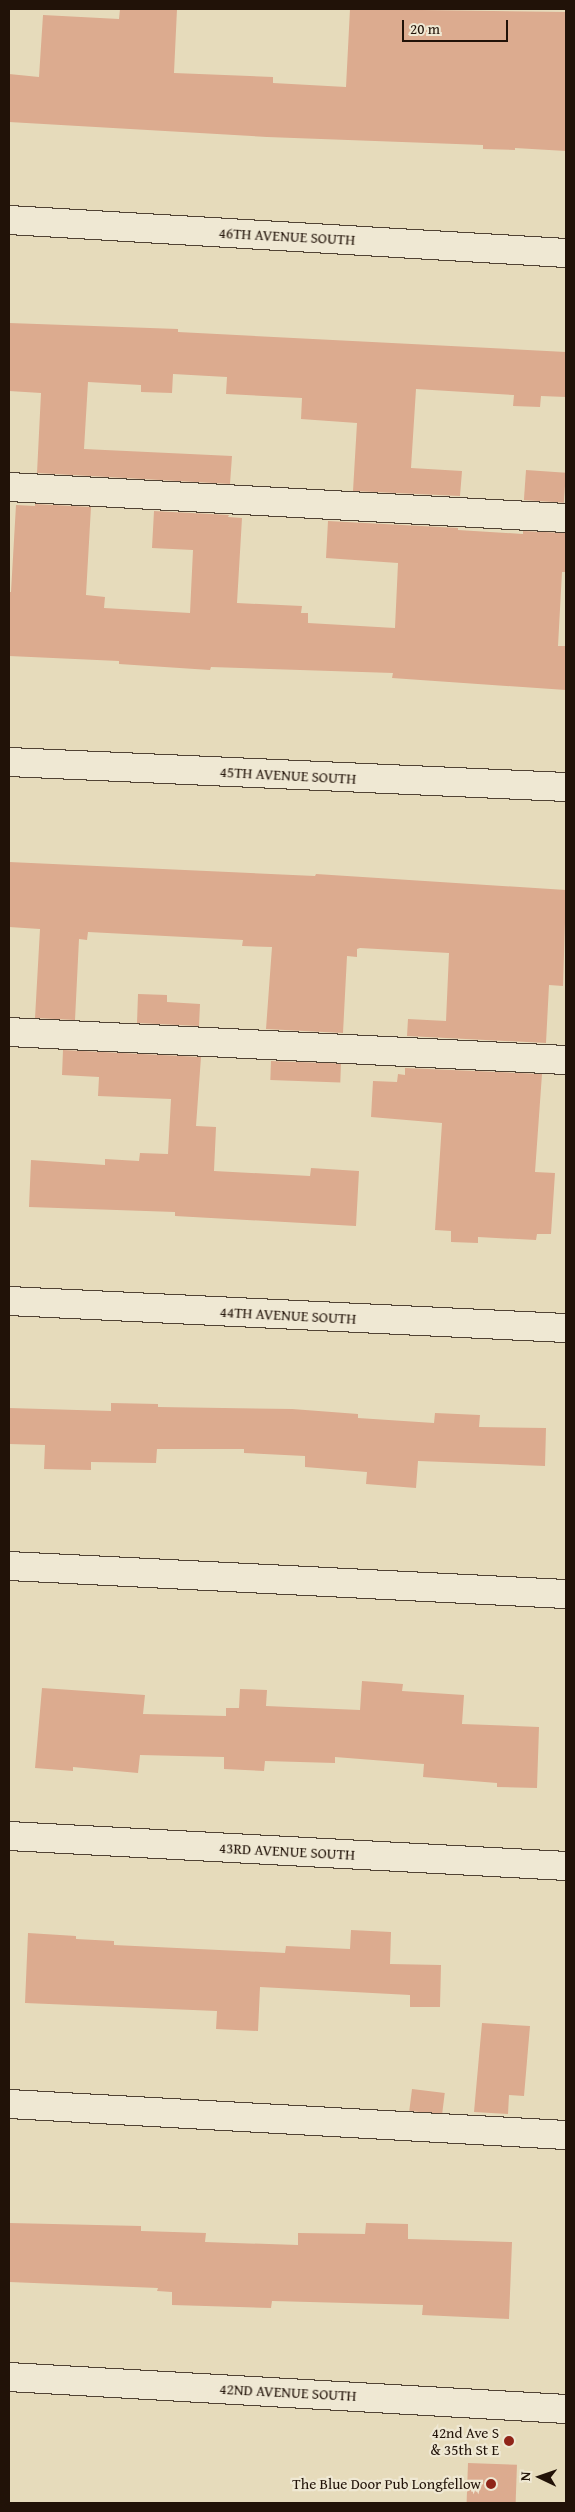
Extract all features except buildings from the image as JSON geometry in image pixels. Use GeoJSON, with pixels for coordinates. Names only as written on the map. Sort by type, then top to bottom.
{"type":"FeatureCollection","features":[{"type":"Feature","properties":{"kind":"street","name":"46TH AVENUE SOUTH"},"geometry":{"type":"LineString","coordinates":[[9,220],[566,253]]}},
{"type":"Feature","properties":{"kind":"street"},"geometry":{"type":"LineString","coordinates":[[9,488],[566,518]]}},
{"type":"Feature","properties":{"kind":"street","name":"45TH AVENUE SOUTH"},"geometry":{"type":"LineString","coordinates":[[9,762],[566,787]]}},
{"type":"Feature","properties":{"kind":"street"},"geometry":{"type":"LineString","coordinates":[[9,1032],[566,1060]]}},
{"type":"Feature","properties":{"kind":"street","name":"44TH AVENUE SOUTH"},"geometry":{"type":"LineString","coordinates":[[9,1301],[566,1328]]}},
{"type":"Feature","properties":{"kind":"street"},"geometry":{"type":"LineString","coordinates":[[9,1566],[566,1594]]}},
{"type":"Feature","properties":{"kind":"street","name":"43RD AVENUE SOUTH"},"geometry":{"type":"LineString","coordinates":[[9,1836],[566,1866]]}},
{"type":"Feature","properties":{"kind":"street"},"geometry":{"type":"LineString","coordinates":[[9,2104],[566,2135]]}},
{"type":"Feature","properties":{"kind":"street","name":"42ND AVENUE SOUTH"},"geometry":{"type":"LineString","coordinates":[[9,2376],[566,2408]]}},
{"type":"Feature","properties":{"kind":"place","name":"42nd Ave S & 35th St E"},"geometry":{"type":"Point","coordinates":[509,2441]}},
{"type":"Feature","properties":{"kind":"place","name":"The Blue Door Pub Longfellow"},"geometry":{"type":"Point","coordinates":[491,2484]}}]}
